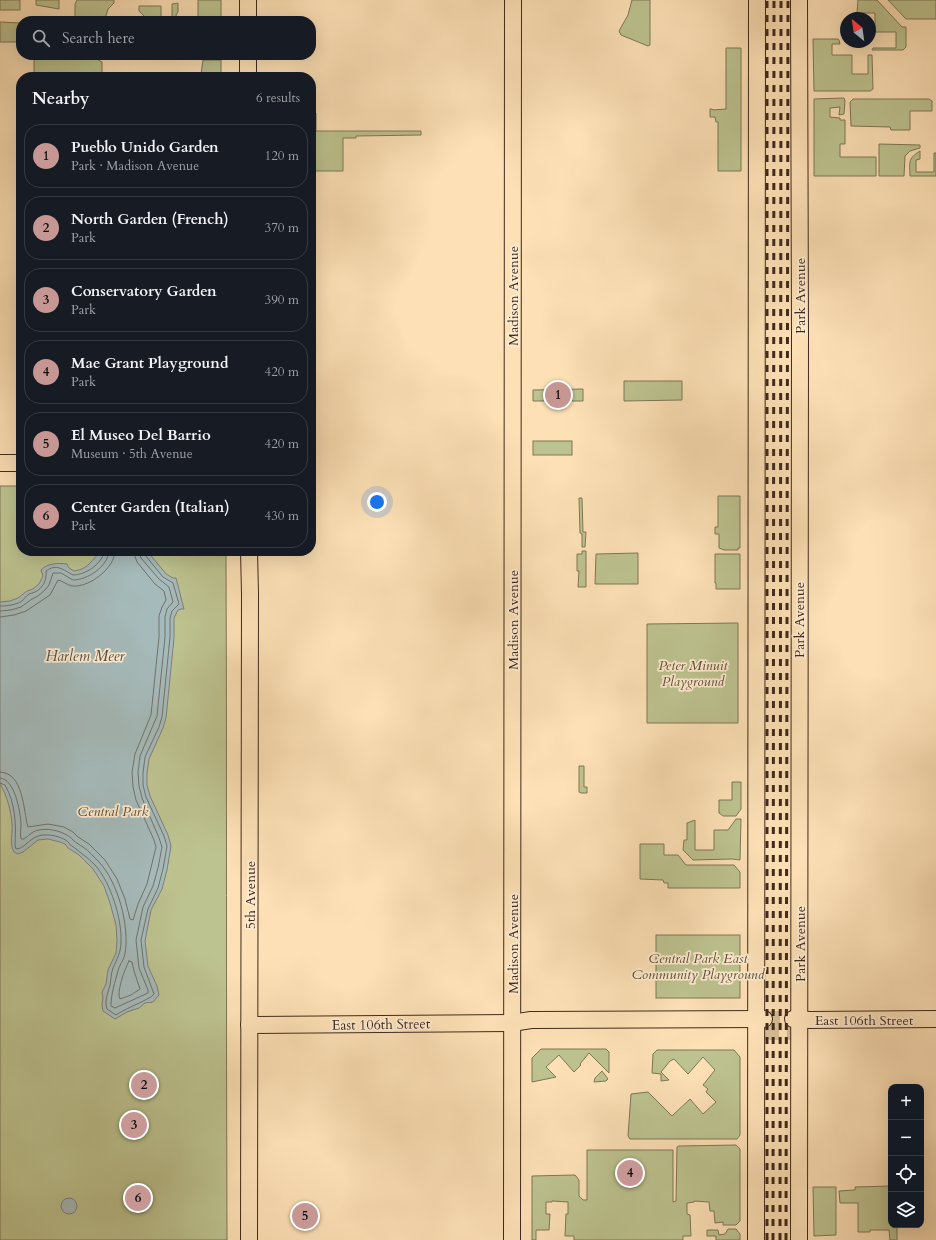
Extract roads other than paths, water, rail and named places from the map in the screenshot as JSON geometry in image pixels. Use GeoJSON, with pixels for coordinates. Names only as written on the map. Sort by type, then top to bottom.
{"type":"FeatureCollection","features":[{"type":"Feature","properties":{"kind":"main road"},"geometry":{"type":"LineString","coordinates":[[248,0],[248,16]]}},
{"type":"Feature","properties":{"kind":"main road","name":"Madison Avenue"},"geometry":{"type":"LineString","coordinates":[[512,1240],[513,0]]}},
{"type":"Feature","properties":{"kind":"main road"},"geometry":{"type":"LineString","coordinates":[[756,1240],[760,1025],[757,0]]}},
{"type":"Feature","properties":{"kind":"main road","name":"Park Avenue"},"geometry":{"type":"LineString","coordinates":[[799,0],[796,1025],[799,1240]]}},
{"type":"Feature","properties":{"kind":"main road"},"geometry":{"type":"LineString","coordinates":[[248,60],[248,72]]}},
{"type":"Feature","properties":{"kind":"main road"},"geometry":{"type":"LineString","coordinates":[[0,463],[16,463]]}},
{"type":"Feature","properties":{"kind":"main road","name":"5th Avenue"},"geometry":{"type":"LineString","coordinates":[[248,556],[250,594],[249,1240]]}},
{"type":"Feature","properties":{"kind":"main road","name":"East 106th Street"},"geometry":{"type":"LineString","coordinates":[[796,1025],[936,1020]]}},
{"type":"Feature","properties":{"kind":"main road","name":"East 106th Street"},"geometry":{"type":"LineString","coordinates":[[249,1025],[512,1024],[531,1031],[760,1025]]}},
{"type":"Feature","properties":{"kind":"main road","name":"East 106th Street"},"geometry":{"type":"LineString","coordinates":[[796,1025],[810,1030],[936,1031]]}},
{"type":"Feature","properties":{"kind":"water","name":"Harlem Meer"},"geometry":{"type":"Polygon","coordinates":[[[96,556],[151,556],[166,574],[176,578],[184,609],[178,610],[174,618],[174,638],[166,718],[149,759],[147,773],[147,785],[150,796],[168,835],[171,846],[162,889],[151,910],[145,941],[148,966],[157,986],[159,995],[153,1002],[145,1003],[139,1008],[127,1012],[115,1019],[103,1011],[102,1005],[102,992],[106,984],[108,970],[116,953],[117,941],[116,925],[104,886],[93,869],[79,855],[60,842],[48,839],[38,840],[23,852],[18,854],[14,852],[12,846],[11,814],[7,798],[0,784],[0,602],[18,598],[27,591],[33,589],[39,584],[43,576],[41,570],[47,566],[67,564],[69,568],[74,571],[87,566],[96,556]]]}},
{"type":"Feature","properties":{"kind":"water"},"geometry":{"type":"Polygon","coordinates":[[[144,1077],[148,1078],[150,1082],[148,1097],[142,1096],[140,1091],[140,1083],[144,1077]]]}},
{"type":"Feature","properties":{"kind":"water"},"geometry":{"type":"Polygon","coordinates":[[[69,1198],[75,1200],[77,1206],[75,1212],[69,1214],[63,1212],[61,1206],[63,1200],[69,1198]]]}},
{"type":"Feature","properties":{"kind":"tunnel"},"geometry":{"type":"LineString","coordinates":[[764,1019],[793,1019]]}},
{"type":"Feature","properties":{"kind":"tunnel"},"geometry":{"type":"LineString","coordinates":[[763,1032],[793,1032]]}},
{"type":"Feature","properties":{"kind":"railway"},"geometry":{"type":"LineString","coordinates":[[767,0],[767,1240]]}},
{"type":"Feature","properties":{"kind":"railway"},"geometry":{"type":"LineString","coordinates":[[773,1240],[774,0]]}},
{"type":"Feature","properties":{"kind":"railway"},"geometry":{"type":"LineString","coordinates":[[780,1240],[781,0]]}},
{"type":"Feature","properties":{"kind":"railway"},"geometry":{"type":"LineString","coordinates":[[786,1240],[788,0]]}},
{"type":"Feature","properties":{"kind":"place","name":"Pueblo Unido Garden"},"geometry":{"type":"Point","coordinates":[558,395]}},
{"type":"Feature","properties":{"kind":"place","name":"North Garden (French)"},"geometry":{"type":"Point","coordinates":[144,1085]}},
{"type":"Feature","properties":{"kind":"place","name":"Conservatory Garden"},"geometry":{"type":"Point","coordinates":[134,1125]}},
{"type":"Feature","properties":{"kind":"place","name":"Mae Grant Playground"},"geometry":{"type":"Point","coordinates":[630,1173]}},
{"type":"Feature","properties":{"kind":"place","name":"Center Garden (Italian)"},"geometry":{"type":"Point","coordinates":[138,1198]}},
{"type":"Feature","properties":{"kind":"place","name":"El Museo Del Barrio"},"geometry":{"type":"Point","coordinates":[305,1216]}},
{"type":"Feature","properties":{"kind":"park label","name":"Peter Minuit Playground"},"geometry":{"type":"Point","coordinates":[693,674]}},
{"type":"Feature","properties":{"kind":"park label","name":"Central Park"},"geometry":{"type":"Point","coordinates":[113,811]}},
{"type":"Feature","properties":{"kind":"park label","name":"Central Park East Community Playground"},"geometry":{"type":"Point","coordinates":[698,966]}}]}
